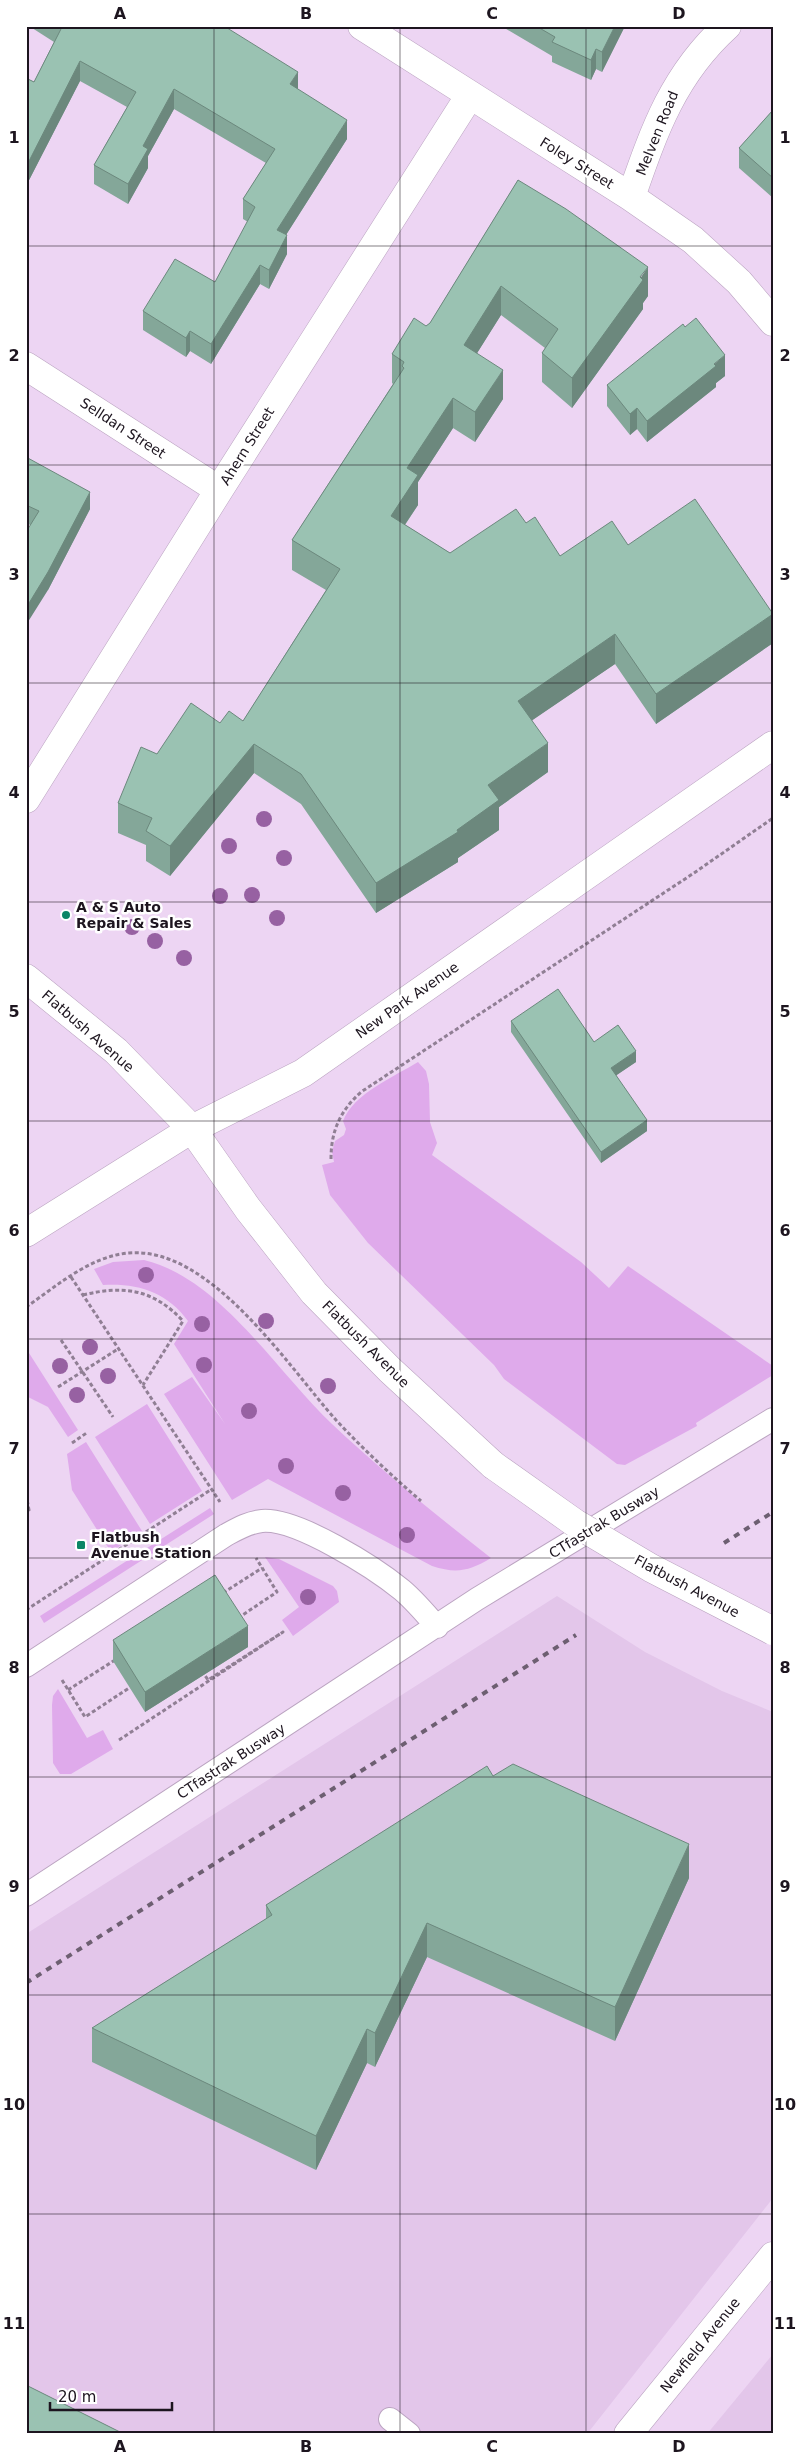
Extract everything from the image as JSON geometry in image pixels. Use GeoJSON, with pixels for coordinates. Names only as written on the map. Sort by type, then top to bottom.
{"type":"FeatureCollection","features":[{"type":"Feature","properties":{"kind":"street","name":"Foley Street"},"geometry":{"type":"LineString","coordinates":[[362,26],[631,197],[692,240],[739,282],[773,322]]}},
{"type":"Feature","properties":{"kind":"street","name":"Melven Road"},"geometry":{"type":"LineString","coordinates":[[631,197],[651,139],[676,85],[714,37],[727,26]]}},
{"type":"Feature","properties":{"kind":"street","name":"Ahern Street"},"geometry":{"type":"LineString","coordinates":[[26,799],[219,490],[470,95]]}},
{"type":"Feature","properties":{"kind":"street","name":"Selldan Street"},"geometry":{"type":"LineString","coordinates":[[26,366],[219,490]]}},
{"type":"Feature","properties":{"kind":"street","name":"New Park Avenue"},"geometry":{"type":"LineString","coordinates":[[26,1233],[192,1130],[303,1072],[773,745]]}},
{"type":"Feature","properties":{"kind":"street","name":"Flatbush Avenue"},"geometry":{"type":"LineString","coordinates":[[26,978],[116,1051],[192,1130],[248,1209],[314,1294],[390,1370],[493,1465],[575,1523],[650,1568],[773,1632]]}},
{"type":"Feature","properties":{"kind":"street","name":"Newfield Avenue"},"geometry":{"type":"LineString","coordinates":[[628,2434],[773,2256]]}},
{"type":"Feature","properties":{"kind":"lane","name":"CTfastrak Busway"},"geometry":{"type":"LineString","coordinates":[[26,1895],[477,1599],[773,1419]]}},
{"type":"Feature","properties":{"kind":"lane"},"geometry":{"type":"LineString","coordinates":[[26,1666],[226,1535],[237,1529],[262,1521],[288,1525],[317,1538],[374,1570],[414,1600],[437,1626]]}},
{"type":"Feature","properties":{"kind":"lane"},"geometry":{"type":"LineString","coordinates":[[390,2419],[409,2434]]}},
{"type":"Feature","properties":{"kind":"path"},"geometry":{"type":"LineString","coordinates":[[331,1159],[331,1146],[337,1121],[346,1107],[360,1092],[670,889],[773,818]]}},
{"type":"Feature","properties":{"kind":"path"},"geometry":{"type":"LineString","coordinates":[[26,1307],[103,1258],[127,1253],[152,1253],[183,1265],[245,1312],[337,1420],[387,1471],[421,1501]]}},
{"type":"Feature","properties":{"kind":"path"},"geometry":{"type":"LineString","coordinates":[[71,1277],[224,1506]]}},
{"type":"Feature","properties":{"kind":"path"},"geometry":{"type":"LineString","coordinates":[[83,1295],[117,1290],[145,1294],[164,1303],[183,1321],[143,1385]]}},
{"type":"Feature","properties":{"kind":"path"},"geometry":{"type":"LineString","coordinates":[[61,1340],[113,1417]]}},
{"type":"Feature","properties":{"kind":"path"},"geometry":{"type":"LineString","coordinates":[[58,1387],[118,1349]]}},
{"type":"Feature","properties":{"kind":"path"},"geometry":{"type":"LineString","coordinates":[[72,1443],[88,1432]]}},
{"type":"Feature","properties":{"kind":"path"},"geometry":{"type":"LineString","coordinates":[[26,1610],[212,1489]]}},
{"type":"Feature","properties":{"kind":"path"},"geometry":{"type":"LineString","coordinates":[[26,1494],[29,1502],[26,1515]]}},
{"type":"Feature","properties":{"kind":"path"},"geometry":{"type":"LineString","coordinates":[[237,1618],[277,1592],[256,1558]]}},
{"type":"Feature","properties":{"kind":"path"},"geometry":{"type":"LineString","coordinates":[[222,1594],[262,1568]]}},
{"type":"Feature","properties":{"kind":"path"},"geometry":{"type":"LineString","coordinates":[[119,1740],[282,1632],[208,1680],[198,1665]]}},
{"type":"Feature","properties":{"kind":"path"},"geometry":{"type":"LineString","coordinates":[[68,1690],[117,1659]]}},
{"type":"Feature","properties":{"kind":"path"},"geometry":{"type":"LineString","coordinates":[[60,1677],[85,1717],[140,1681]]}},
{"type":"Feature","properties":{"kind":"shaded area"},"geometry":{"type":"Polygon","coordinates":[[[418,1062],[426,1071],[429,1084],[430,1122],[437,1143],[432,1155],[581,1262],[609,1288],[628,1266],[773,1366],[773,1375],[696,1423],[697,1426],[625,1465],[617,1464],[504,1379],[494,1365],[368,1243],[330,1195],[322,1165],[334,1162],[332,1152],[335,1141],[344,1135],[346,1129],[343,1121],[348,1111],[365,1094],[418,1062]]]}},
{"type":"Feature","properties":{"kind":"shaded area"},"geometry":{"type":"Polygon","coordinates":[[[144,1260],[172,1270],[198,1286],[222,1306],[246,1329],[332,1424],[410,1493],[491,1558],[463,1570],[449,1570],[432,1566],[268,1479],[232,1500],[164,1394],[192,1377],[225,1424],[174,1344],[188,1321],[171,1303],[151,1291],[128,1286],[103,1285],[94,1269],[113,1262],[144,1260]]]}},
{"type":"Feature","properties":{"kind":"shaded area"},"geometry":{"type":"Polygon","coordinates":[[[29,1353],[78,1430],[68,1437],[48,1407],[26,1396],[26,1355],[29,1353]]]}},
{"type":"Feature","properties":{"kind":"shaded area"},"geometry":{"type":"Polygon","coordinates":[[[147,1404],[202,1491],[150,1524],[95,1437],[147,1404]]]}},
{"type":"Feature","properties":{"kind":"shaded area"},"geometry":{"type":"Polygon","coordinates":[[[86,1442],[142,1531],[111,1552],[72,1490],[67,1454],[86,1442]]]}},
{"type":"Feature","properties":{"kind":"shaded area"},"geometry":{"type":"Polygon","coordinates":[[[210,1508],[214,1514],[44,1623],[40,1616],[210,1508]]]}},
{"type":"Feature","properties":{"kind":"shaded area"},"geometry":{"type":"Polygon","coordinates":[[[265,1557],[279,1559],[333,1586],[337,1591],[339,1602],[293,1636],[282,1620],[299,1607],[265,1557]]]}},
{"type":"Feature","properties":{"kind":"shaded area"},"geometry":{"type":"Polygon","coordinates":[[[557,1596],[645,1652],[722,1691],[773,1712],[773,2198],[587,2434],[26,2434],[26,1934],[557,1596]]]}},
{"type":"Feature","properties":{"kind":"shaded area"},"geometry":{"type":"Polygon","coordinates":[[[58,1689],[87,1738],[103,1730],[113,1749],[71,1774],[60,1774],[53,1763],[52,1705],[53,1696],[58,1689]]]}},
{"type":"Feature","properties":{"kind":"shaded area"},"geometry":{"type":"Polygon","coordinates":[[[773,2354],[773,2434],[707,2434],[773,2354]]]}},
{"type":"Feature","properties":{"kind":"building"},"geometry":{"type":"Polygon","coordinates":[[[60,26],[224,26],[298,72],[290,84],[347,120],[277,230],[287,235],[269,270],[260,265],[211,344],[190,331],[186,338],[143,311],[175,259],[215,282],[255,207],[243,199],[275,149],[174,89],[143,146],[148,149],[128,184],[94,165],[136,92],[80,61],[26,167],[26,78],[34,82],[62,27],[60,26]]]}},
{"type":"Feature","properties":{"kind":"building"},"geometry":{"type":"Polygon","coordinates":[[[536,26],[615,26],[602,52],[596,49],[591,60],[552,42],[555,37],[536,26]]]}},
{"type":"Feature","properties":{"kind":"building"},"geometry":{"type":"Polygon","coordinates":[[[773,110],[773,178],[739,148],[773,110]]]}},
{"type":"Feature","properties":{"kind":"building"},"geometry":{"type":"Polygon","coordinates":[[[518,180],[566,209],[648,267],[640,277],[643,280],[572,378],[542,353],[558,329],[501,286],[464,345],[503,370],[475,412],[453,398],[407,468],[418,475],[391,516],[450,553],[516,509],[526,523],[535,517],[560,556],[612,521],[628,545],[695,499],[773,614],[656,694],[615,634],[518,701],[548,743],[488,785],[499,800],[457,830],[458,832],[376,883],[301,774],[254,744],[170,846],[146,831],[152,818],[118,803],[141,747],[157,754],[191,703],[220,723],[229,711],[243,721],[340,569],[292,540],[404,368],[402,366],[404,362],[392,354],[414,318],[426,326],[430,323],[518,180]]]}},
{"type":"Feature","properties":{"kind":"building"},"geometry":{"type":"Polygon","coordinates":[[[696,318],[725,355],[714,364],[716,366],[647,421],[637,408],[630,414],[607,385],[683,324],[685,327],[696,318]]]}},
{"type":"Feature","properties":{"kind":"building"},"geometry":{"type":"Polygon","coordinates":[[[26,457],[90,492],[48,572],[26,608],[26,532],[39,511],[26,505],[26,457]]]}},
{"type":"Feature","properties":{"kind":"building"},"geometry":{"type":"Polygon","coordinates":[[[558,989],[594,1042],[618,1025],[636,1051],[611,1068],[647,1120],[601,1152],[511,1021],[558,989]]]}},
{"type":"Feature","properties":{"kind":"building"},"geometry":{"type":"Polygon","coordinates":[[[215,1575],[248,1626],[145,1692],[113,1640],[215,1575]]]}},
{"type":"Feature","properties":{"kind":"building"},"geometry":{"type":"Polygon","coordinates":[[[513,1764],[689,1844],[615,2007],[427,1923],[375,2033],[367,2029],[316,2136],[92,2028],[272,1915],[266,1905],[487,1766],[493,1776],[513,1764]]]}},
{"type":"Feature","properties":{"kind":"building"},"geometry":{"type":"Polygon","coordinates":[[[26,2385],[124,2434],[26,2434],[26,2385]]]}},
{"type":"Feature","properties":{"kind":"railway"},"geometry":{"type":"LineString","coordinates":[[724,1543],[773,1512]]}},
{"type":"Feature","properties":{"kind":"railway"},"geometry":{"type":"LineString","coordinates":[[26,1983],[576,1635]]}},
{"type":"Feature","properties":{"kind":"place","name":"A & S Auto Repair & Sales"},"geometry":{"type":"Point","coordinates":[66,915]}},
{"type":"Feature","properties":{"kind":"place","name":"Flatbush Avenue Station"},"geometry":{"type":"Point","coordinates":[81,1545]}}]}
